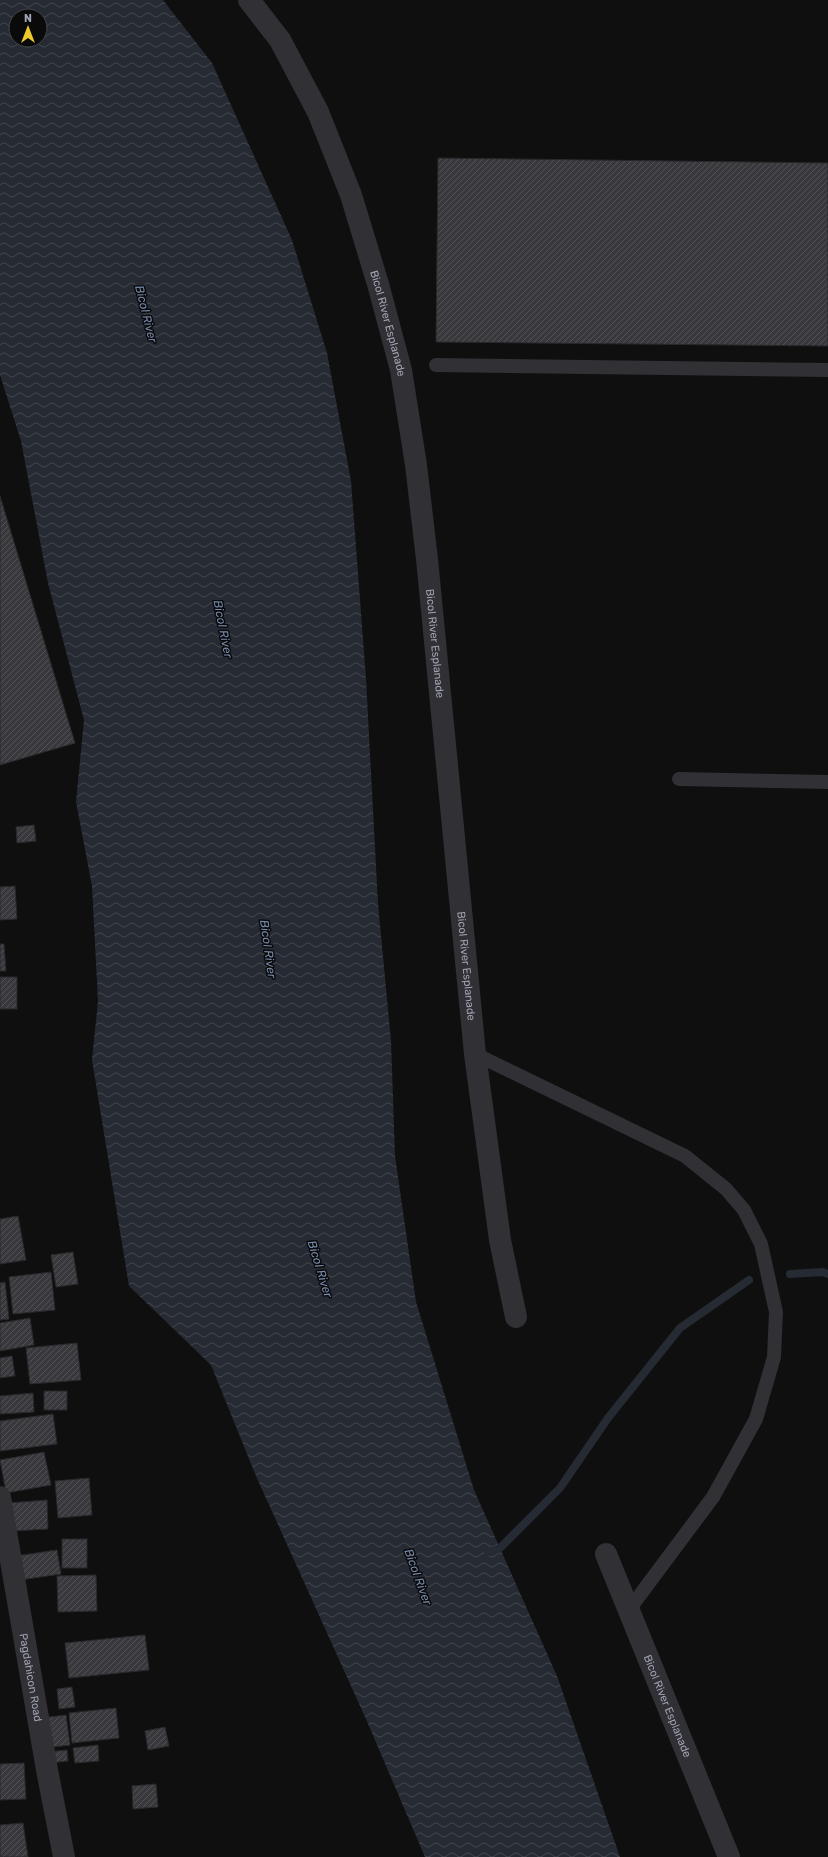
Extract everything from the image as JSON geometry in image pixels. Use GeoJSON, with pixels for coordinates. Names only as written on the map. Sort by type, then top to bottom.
{"type":"FeatureCollection","features":[{"type":"Feature","properties":{"kind":"street","name":"Bicol River Esplanade"},"geometry":{"type":"LineString","coordinates":[[249,0],[280,40],[318,112],[351,195],[378,284],[401,370],[416,465],[427,559],[475,1054],[500,1240],[516,1317]]}},
{"type":"Feature","properties":{"kind":"street","name":"Pagdahicon Road"},"geometry":{"type":"LineString","coordinates":[[0,1497],[47,1770],[64,1857]]}},
{"type":"Feature","properties":{"kind":"street","name":"Bicol River Esplanade"},"geometry":{"type":"LineString","coordinates":[[606,1554],[729,1857]]}},
{"type":"Feature","properties":{"kind":"lane"},"geometry":{"type":"LineString","coordinates":[[436,365],[828,370]]}},
{"type":"Feature","properties":{"kind":"lane"},"geometry":{"type":"LineString","coordinates":[[679,779],[828,782]]}},
{"type":"Feature","properties":{"kind":"lane"},"geometry":{"type":"LineString","coordinates":[[475,1054],[685,1156],[726,1189],[744,1210],[761,1244],[776,1312],[774,1358],[756,1419],[713,1497],[628,1611]]}},
{"type":"Feature","properties":{"kind":"water","name":"Bicol River"},"geometry":{"type":"Polygon","coordinates":[[[0,0],[163,0],[212,63],[292,240],[327,353],[351,481],[366,679],[378,904],[391,1041],[395,1156],[416,1302],[474,1490],[557,1676],[620,1857],[425,1857],[366,1719],[256,1476],[211,1365],[129,1286],[92,1060],[98,1001],[92,886],[76,802],[84,720],[48,583],[21,441],[0,375],[0,0]]]}},
{"type":"Feature","properties":{"kind":"building"},"geometry":{"type":"Polygon","coordinates":[[[438,158],[828,163],[828,346],[436,342],[438,158]]]}},
{"type":"Feature","properties":{"kind":"building"},"geometry":{"type":"Polygon","coordinates":[[[0,496],[75,743],[0,765],[0,496]]]}},
{"type":"Feature","properties":{"kind":"building"},"geometry":{"type":"Polygon","coordinates":[[[34,825],[36,841],[17,843],[16,827],[34,825]]]}},
{"type":"Feature","properties":{"kind":"building"},"geometry":{"type":"Polygon","coordinates":[[[15,886],[17,919],[0,920],[0,887],[15,886]]]}},
{"type":"Feature","properties":{"kind":"building"},"geometry":{"type":"Polygon","coordinates":[[[0,944],[4,944],[6,971],[0,971],[0,944]]]}},
{"type":"Feature","properties":{"kind":"building"},"geometry":{"type":"Polygon","coordinates":[[[0,977],[17,977],[17,1009],[0,1009],[0,977]]]}},
{"type":"Feature","properties":{"kind":"building"},"geometry":{"type":"Polygon","coordinates":[[[18,1216],[26,1260],[0,1264],[0,1219],[18,1216]]]}},
{"type":"Feature","properties":{"kind":"building"},"geometry":{"type":"Polygon","coordinates":[[[73,1252],[78,1284],[56,1287],[51,1255],[73,1252]]]}},
{"type":"Feature","properties":{"kind":"building"},"geometry":{"type":"Polygon","coordinates":[[[51,1272],[55,1310],[13,1314],[9,1277],[51,1272]]]}},
{"type":"Feature","properties":{"kind":"building"},"geometry":{"type":"Polygon","coordinates":[[[5,1282],[9,1319],[0,1320],[0,1283],[5,1282]]]}},
{"type":"Feature","properties":{"kind":"building"},"geometry":{"type":"Polygon","coordinates":[[[30,1318],[34,1345],[0,1351],[0,1323],[30,1318]]]}},
{"type":"Feature","properties":{"kind":"building"},"geometry":{"type":"Polygon","coordinates":[[[77,1343],[81,1380],[30,1384],[26,1348],[77,1343]]]}},
{"type":"Feature","properties":{"kind":"building"},"geometry":{"type":"Polygon","coordinates":[[[12,1356],[15,1376],[0,1378],[0,1358],[12,1356]]]}},
{"type":"Feature","properties":{"kind":"building"},"geometry":{"type":"Polygon","coordinates":[[[44,1391],[67,1391],[67,1410],[44,1410],[44,1391]]]}},
{"type":"Feature","properties":{"kind":"building"},"geometry":{"type":"Polygon","coordinates":[[[33,1393],[34,1412],[0,1414],[0,1396],[33,1393]]]}},
{"type":"Feature","properties":{"kind":"building"},"geometry":{"type":"Polygon","coordinates":[[[53,1414],[57,1444],[0,1451],[0,1421],[53,1414]]]}},
{"type":"Feature","properties":{"kind":"building"},"geometry":{"type":"Polygon","coordinates":[[[44,1452],[51,1485],[6,1493],[0,1460],[44,1452]]]}},
{"type":"Feature","properties":{"kind":"building"},"geometry":{"type":"Polygon","coordinates":[[[89,1478],[92,1515],[58,1518],[55,1481],[89,1478]]]}},
{"type":"Feature","properties":{"kind":"building"},"geometry":{"type":"Polygon","coordinates":[[[47,1500],[48,1529],[11,1531],[9,1503],[47,1500]]]}},
{"type":"Feature","properties":{"kind":"building"},"geometry":{"type":"Polygon","coordinates":[[[62,1539],[87,1539],[87,1568],[62,1568],[62,1539]]]}},
{"type":"Feature","properties":{"kind":"building"},"geometry":{"type":"Polygon","coordinates":[[[57,1550],[61,1574],[20,1580],[16,1556],[57,1550]]]}},
{"type":"Feature","properties":{"kind":"building"},"geometry":{"type":"Polygon","coordinates":[[[96,1575],[97,1611],[58,1612],[57,1576],[96,1575]]]}},
{"type":"Feature","properties":{"kind":"building"},"geometry":{"type":"Polygon","coordinates":[[[145,1635],[149,1670],[69,1678],[65,1643],[145,1635]]]}},
{"type":"Feature","properties":{"kind":"building"},"geometry":{"type":"Polygon","coordinates":[[[72,1687],[75,1707],[59,1709],[57,1689],[72,1687]]]}},
{"type":"Feature","properties":{"kind":"building"},"geometry":{"type":"Polygon","coordinates":[[[116,1708],[119,1738],[72,1743],[69,1713],[116,1708]]]}},
{"type":"Feature","properties":{"kind":"building"},"geometry":{"type":"Polygon","coordinates":[[[66,1715],[70,1745],[45,1748],[41,1718],[66,1715]]]}},
{"type":"Feature","properties":{"kind":"building"},"geometry":{"type":"Polygon","coordinates":[[[165,1727],[169,1746],[148,1750],[145,1731],[165,1727]]]}},
{"type":"Feature","properties":{"kind":"building"},"geometry":{"type":"Polygon","coordinates":[[[98,1745],[99,1761],[75,1763],[73,1748],[98,1745]]]}},
{"type":"Feature","properties":{"kind":"building"},"geometry":{"type":"Polygon","coordinates":[[[67,1750],[68,1761],[49,1763],[48,1752],[67,1750]]]}},
{"type":"Feature","properties":{"kind":"building"},"geometry":{"type":"Polygon","coordinates":[[[24,1763],[26,1799],[0,1800],[0,1764],[24,1763]]]}},
{"type":"Feature","properties":{"kind":"building"},"geometry":{"type":"Polygon","coordinates":[[[156,1784],[158,1807],[133,1809],[132,1786],[156,1784]]]}},
{"type":"Feature","properties":{"kind":"building"},"geometry":{"type":"Polygon","coordinates":[[[23,1823],[28,1857],[0,1857],[0,1825],[23,1823]]]}},
{"type":"Feature","properties":{"kind":"waterway"},"geometry":{"type":"LineString","coordinates":[[790,1274],[823,1272],[828,1274]]}},
{"type":"Feature","properties":{"kind":"waterway"},"geometry":{"type":"LineString","coordinates":[[488,1552],[499,1549],[560,1488],[608,1418],[680,1328],[749,1280]]}}]}
